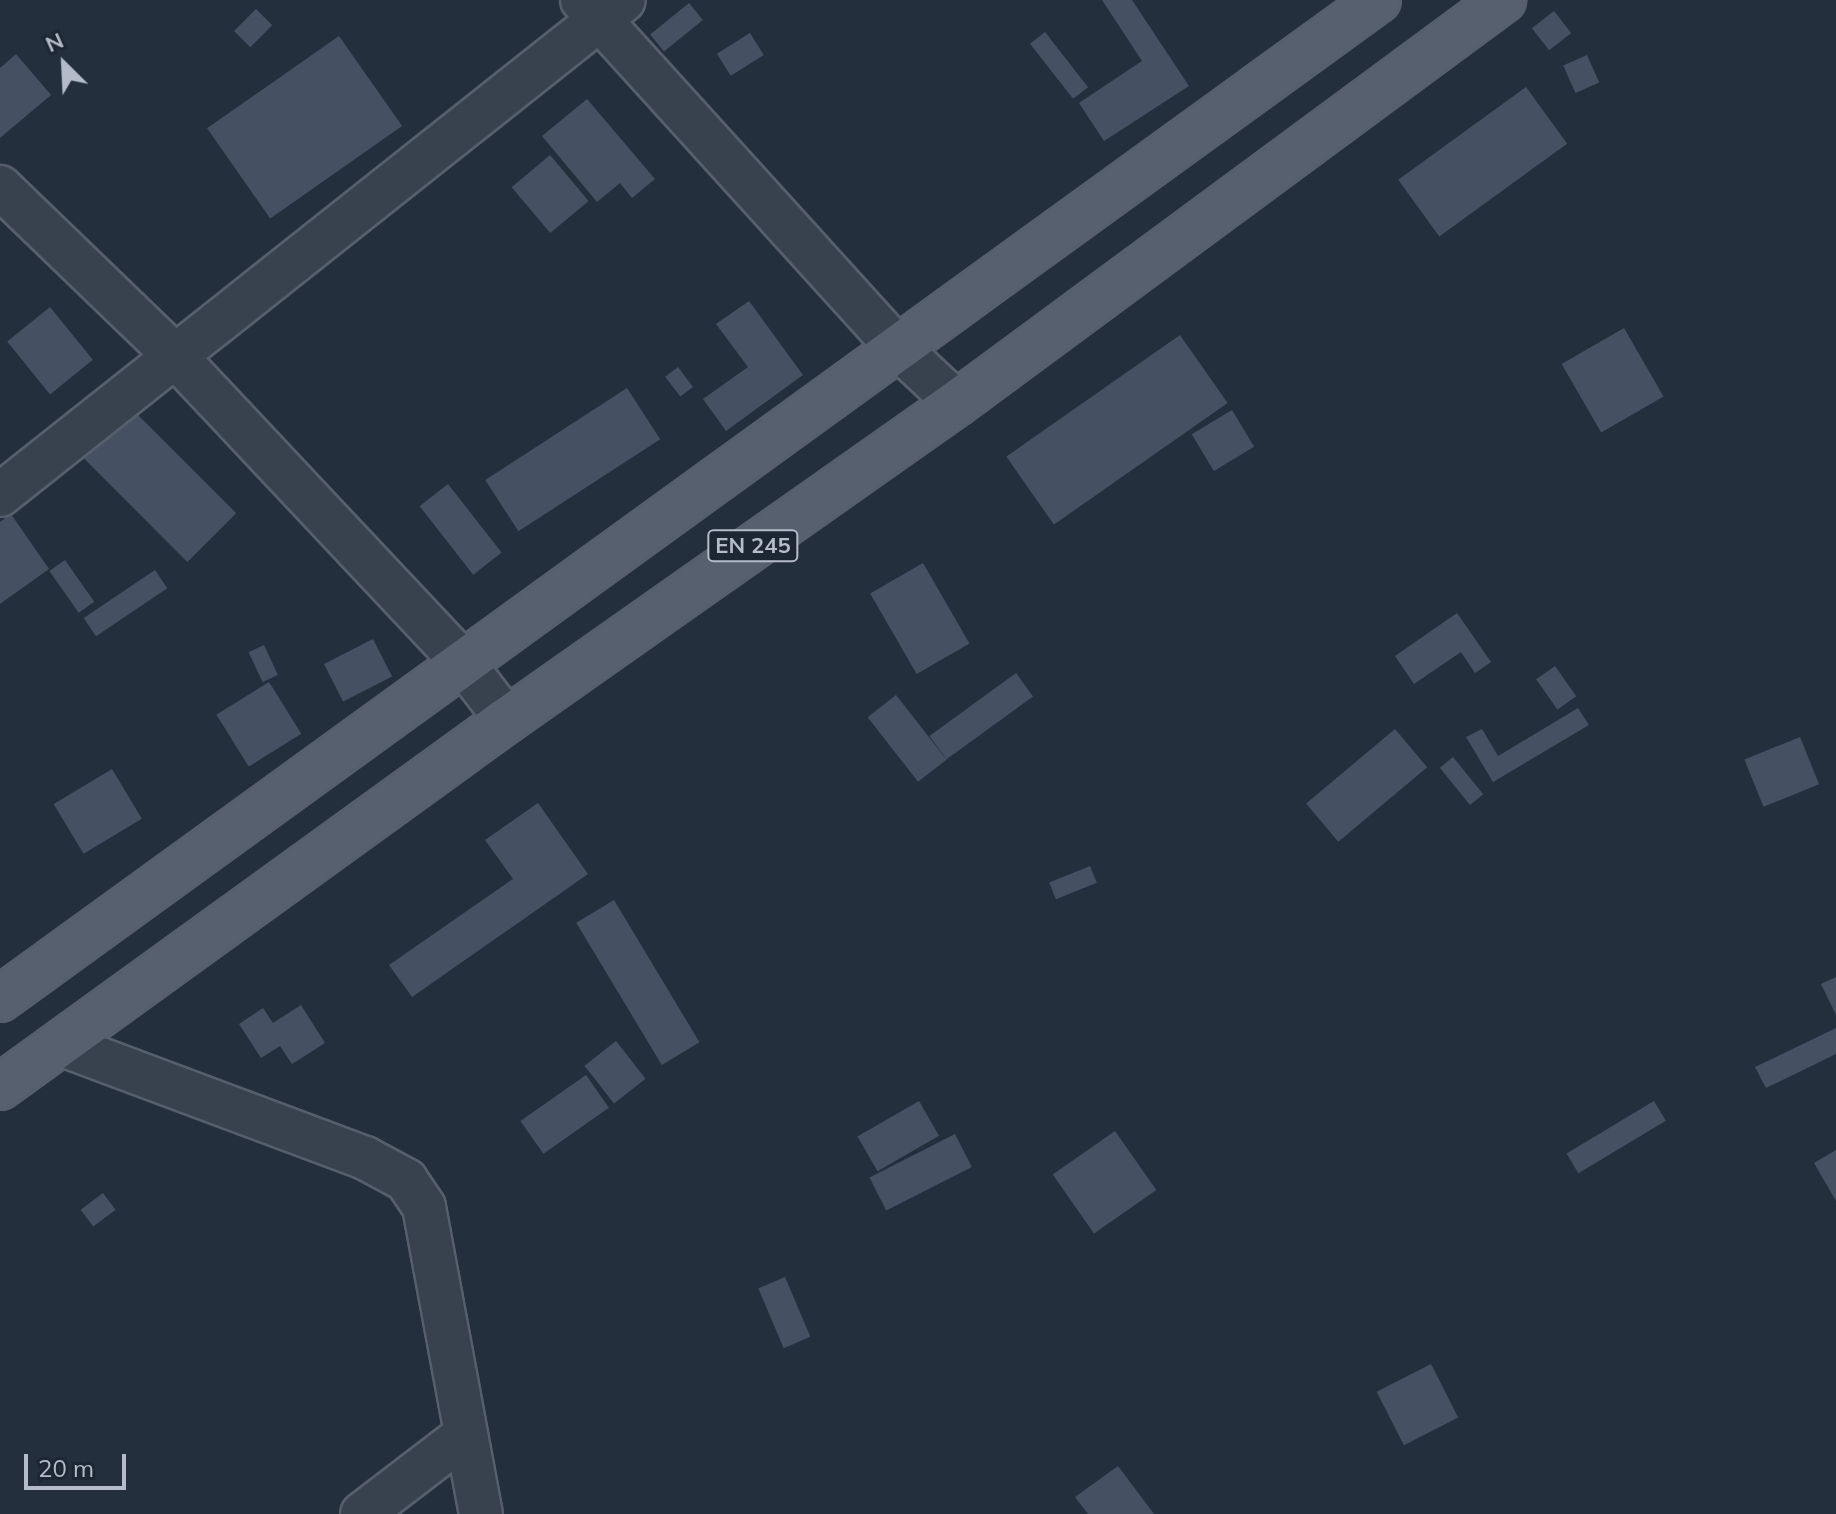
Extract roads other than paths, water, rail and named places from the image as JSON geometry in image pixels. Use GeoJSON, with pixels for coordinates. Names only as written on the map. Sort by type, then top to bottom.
{"type":"FeatureCollection","features":[{"type":"Feature","properties":{"kind":"main road","name":"EN 245"},"geometry":{"type":"LineString","coordinates":[[0,999],[1378,0]]}},
{"type":"Feature","properties":{"kind":"main road","name":"EN 245"},"geometry":{"type":"LineString","coordinates":[[0,1087],[507,720],[957,403],[1503,0]]}},
{"type":"Feature","properties":{"kind":"street"},"geometry":{"type":"LineString","coordinates":[[0,495],[177,358],[602,6],[898,348],[957,403]]}},
{"type":"Feature","properties":{"kind":"street"},"geometry":{"type":"LineString","coordinates":[[0,187],[177,358],[463,663],[507,720]]}},
{"type":"Feature","properties":{"kind":"street"},"geometry":{"type":"LineString","coordinates":[[60,1044],[365,1158],[406,1180],[424,1207],[464,1436],[481,1514]]}},
{"type":"Feature","properties":{"kind":"street"},"geometry":{"type":"LineString","coordinates":[[362,1514],[464,1436]]}}]}
